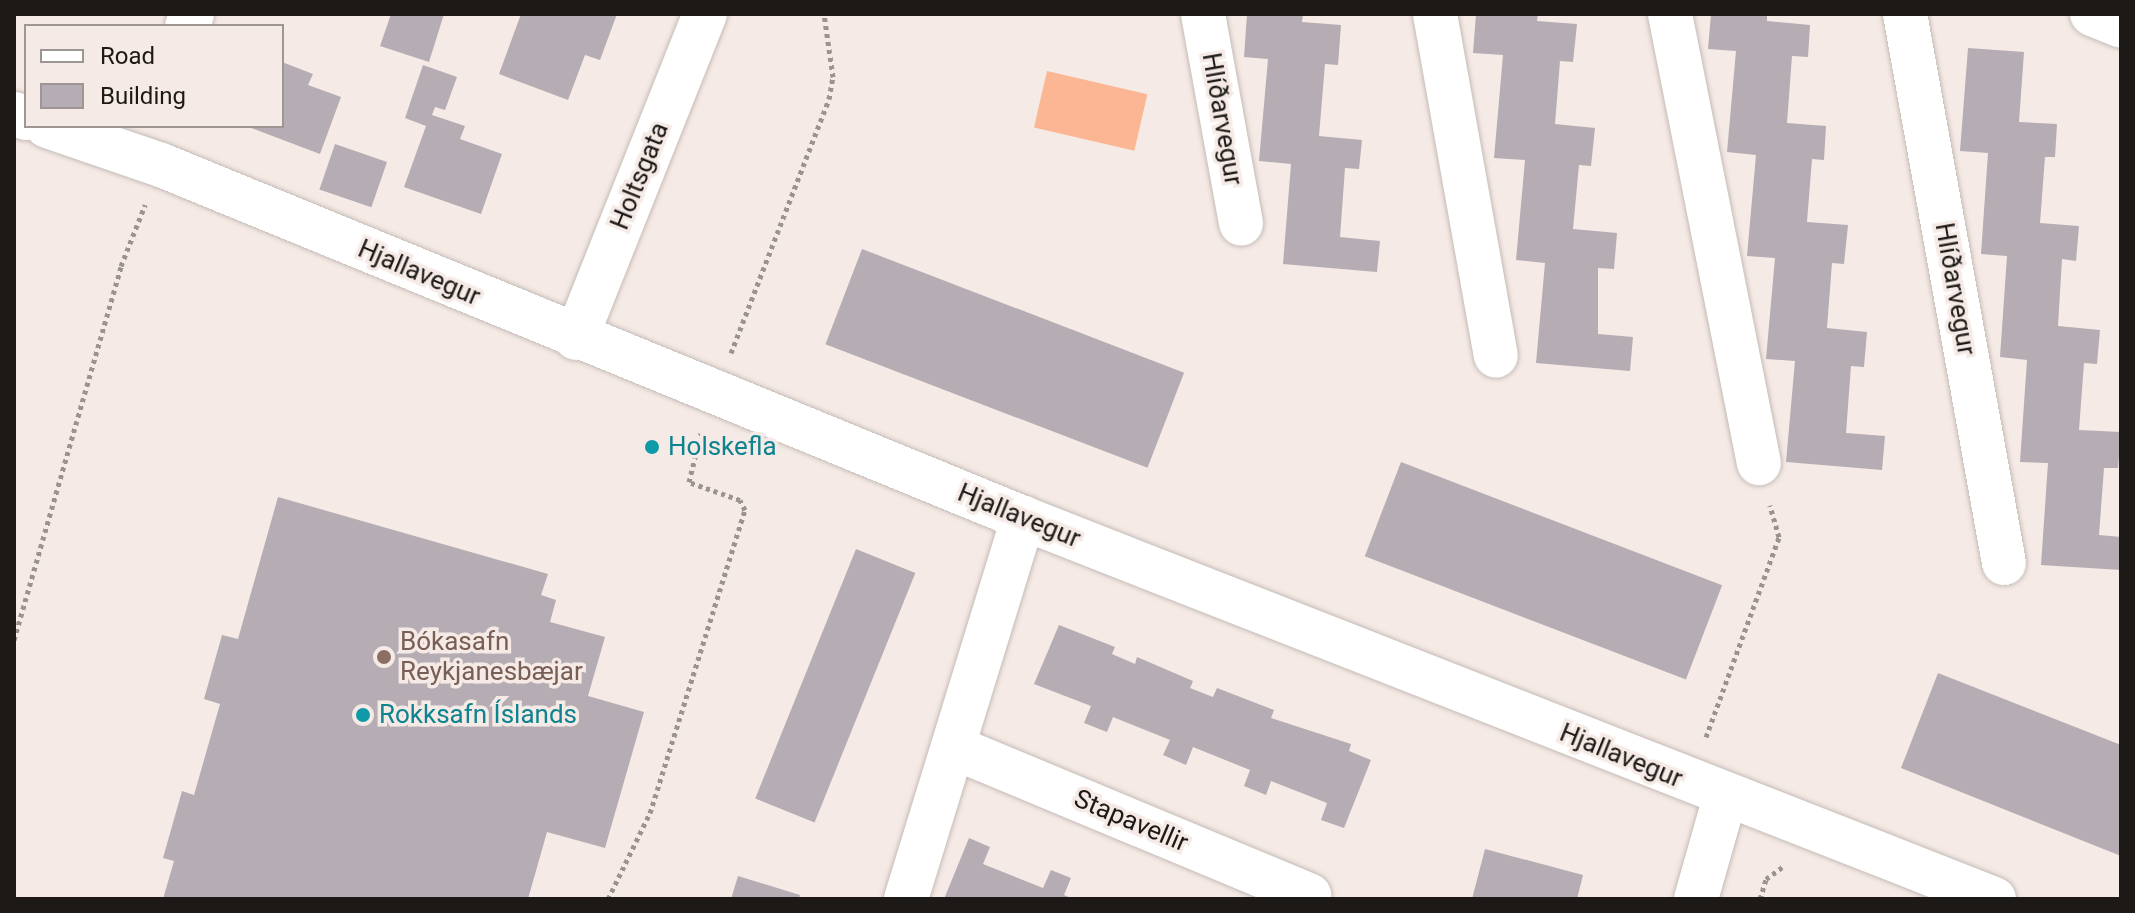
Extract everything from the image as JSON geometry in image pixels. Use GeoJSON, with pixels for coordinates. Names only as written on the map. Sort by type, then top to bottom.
{"type":"FeatureCollection","features":[{"type":"Feature","properties":{"kind":"street","name":"Holtsgata"},"geometry":{"type":"LineString","coordinates":[[576,338],[705,14]]}},
{"type":"Feature","properties":{"kind":"street","name":"Hlíðarvegur"},"geometry":{"type":"LineString","coordinates":[[1203,14],[1241,224]]}},
{"type":"Feature","properties":{"kind":"street"},"geometry":{"type":"LineString","coordinates":[[1435,14],[1496,356]]}},
{"type":"Feature","properties":{"kind":"street"},"geometry":{"type":"LineString","coordinates":[[1670,14],[1759,463]]}},
{"type":"Feature","properties":{"kind":"street","name":"Hlíðarvegur"},"geometry":{"type":"LineString","coordinates":[[1905,14],[2004,563]]}},
{"type":"Feature","properties":{"kind":"street"},"geometry":{"type":"LineString","coordinates":[[2092,14],[2121,26]]}},
{"type":"Feature","properties":{"kind":"street","name":"Hjallavegur"},"geometry":{"type":"LineString","coordinates":[[55,128],[148,150],[576,338],[714,394],[1706,789],[1994,899]]}},
{"type":"Feature","properties":{"kind":"street"},"geometry":{"type":"LineString","coordinates":[[906,899],[1023,518]]}},
{"type":"Feature","properties":{"kind":"street","name":"Stapavellir"},"geometry":{"type":"LineString","coordinates":[[953,747],[1309,895]]}},
{"type":"Feature","properties":{"kind":"street"},"geometry":{"type":"LineString","coordinates":[[1696,899],[1706,789]]}},
{"type":"Feature","properties":{"kind":"path"},"geometry":{"type":"LineString","coordinates":[[608,899],[650,813],[745,510],[740,500],[695,486],[687,475],[714,394],[829,99],[833,77],[824,14]]}},
{"type":"Feature","properties":{"kind":"path"},"geometry":{"type":"LineString","coordinates":[[14,640],[121,266],[148,150]]}},
{"type":"Feature","properties":{"kind":"path"},"geometry":{"type":"LineString","coordinates":[[1706,789],[1779,537],[1759,463]]}},
{"type":"Feature","properties":{"kind":"shaded area"},"geometry":{"type":"Polygon","coordinates":[[[1047,71],[1147,94],[1134,151],[1034,128],[1047,71]]]}},
{"type":"Feature","properties":{"kind":"building"},"geometry":{"type":"Polygon","coordinates":[[[391,14],[444,14],[429,62],[380,46],[391,14]]]}},
{"type":"Feature","properties":{"kind":"building"},"geometry":{"type":"Polygon","coordinates":[[[521,14],[617,14],[600,60],[585,55],[568,100],[499,74],[521,14]]]}},
{"type":"Feature","properties":{"kind":"building"},"geometry":{"type":"Polygon","coordinates":[[[1247,14],[1303,14],[1302,22],[1341,25],[1338,65],[1325,64],[1319,136],[1362,140],[1359,169],[1345,168],[1340,237],[1380,241],[1377,272],[1283,264],[1291,164],[1259,161],[1268,59],[1244,57],[1247,14]]]}},
{"type":"Feature","properties":{"kind":"building"},"geometry":{"type":"Polygon","coordinates":[[[1476,14],[1538,14],[1537,21],[1577,24],[1573,62],[1560,61],[1555,124],[1595,128],[1591,166],[1579,165],[1573,229],[1617,233],[1614,269],[1598,268],[1598,334],[1633,337],[1630,371],[1536,363],[1545,263],[1516,260],[1525,160],[1494,158],[1503,55],[1473,53],[1476,14]]]}},
{"type":"Feature","properties":{"kind":"building"},"geometry":{"type":"Polygon","coordinates":[[[1711,14],[1767,14],[1767,21],[1810,25],[1808,57],[1792,56],[1787,123],[1826,126],[1824,160],[1812,159],[1807,222],[1848,225],[1844,264],[1832,263],[1827,328],[1867,332],[1864,367],[1851,366],[1846,433],[1885,436],[1882,470],[1786,462],[1795,361],[1766,359],[1775,258],[1747,256],[1756,155],[1727,152],[1736,51],[1708,49],[1711,14]]]}},
{"type":"Feature","properties":{"kind":"building"},"geometry":{"type":"Polygon","coordinates":[[[1968,48],[2024,52],[2019,122],[2057,124],[2055,157],[2045,157],[2040,223],[2079,226],[2076,261],[2062,259],[2058,326],[2100,330],[2097,364],[2084,363],[2079,430],[2121,432],[2118,468],[2104,468],[2099,535],[2121,537],[2121,570],[2041,565],[2048,463],[2020,462],[2027,360],[2000,357],[2007,256],[1981,254],[1988,153],[1960,151],[1968,48]]]}},
{"type":"Feature","properties":{"kind":"building"},"geometry":{"type":"Polygon","coordinates":[[[284,63],[313,74],[308,85],[341,97],[320,154],[251,128],[284,128],[284,63]]]}},
{"type":"Feature","properties":{"kind":"building"},"geometry":{"type":"Polygon","coordinates":[[[423,65],[457,77],[445,110],[435,107],[432,115],[465,126],[460,139],[502,154],[481,214],[404,187],[426,126],[405,118],[423,65]]]}},
{"type":"Feature","properties":{"kind":"building"},"geometry":{"type":"Polygon","coordinates":[[[335,144],[387,162],[371,207],[319,189],[335,144]]]}},
{"type":"Feature","properties":{"kind":"building"},"geometry":{"type":"Polygon","coordinates":[[[862,249],[1184,373],[1148,468],[825,344],[862,249]]]}},
{"type":"Feature","properties":{"kind":"building"},"geometry":{"type":"Polygon","coordinates":[[[1401,462],[1722,585],[1686,680],[1365,556],[1401,462]]]}},
{"type":"Feature","properties":{"kind":"building"},"geometry":{"type":"Polygon","coordinates":[[[278,497],[548,574],[541,595],[556,600],[550,622],[605,637],[588,696],[644,712],[605,848],[547,832],[528,899],[163,899],[174,861],[163,858],[182,791],[194,795],[220,704],[204,699],[222,635],[238,639],[278,497]]]}},
{"type":"Feature","properties":{"kind":"building"},"geometry":{"type":"Polygon","coordinates":[[[856,549],[915,573],[815,822],[755,798],[856,549]]]}},
{"type":"Feature","properties":{"kind":"building"},"geometry":{"type":"Polygon","coordinates":[[[1059,625],[1115,647],[1112,654],[1135,664],[1137,657],[1193,681],[1190,688],[1213,697],[1217,688],[1274,710],[1271,718],[1351,744],[1349,751],[1371,760],[1344,828],[1321,820],[1327,803],[1271,781],[1266,795],[1244,786],[1250,770],[1193,747],[1186,765],[1163,755],[1170,740],[1113,717],[1107,732],[1084,723],[1091,706],[1034,684],[1059,625]]]}},
{"type":"Feature","properties":{"kind":"building"},"geometry":{"type":"Polygon","coordinates":[[[1938,673],[2121,745],[2121,856],[1901,768],[1938,673]]]}},
{"type":"Feature","properties":{"kind":"building"},"geometry":{"type":"Polygon","coordinates":[[[969,838],[990,847],[983,864],[1043,888],[1051,870],[1071,878],[1064,895],[1073,899],[944,899],[969,838]]]}},
{"type":"Feature","properties":{"kind":"building"},"geometry":{"type":"Polygon","coordinates":[[[1485,849],[1583,875],[1577,899],[1472,899],[1485,849]]]}},
{"type":"Feature","properties":{"kind":"building"},"geometry":{"type":"Polygon","coordinates":[[[738,876],[800,895],[799,899],[731,899],[738,876]]]}},
{"type":"Feature","properties":{"kind":"place","name":"Holskefla"},"geometry":{"type":"Point","coordinates":[652,447]}},
{"type":"Feature","properties":{"kind":"place","name":"Bókasafn Reykjanesbæjar"},"geometry":{"type":"Point","coordinates":[384,657]}},
{"type":"Feature","properties":{"kind":"place","name":"Rokksafn Íslands"},"geometry":{"type":"Point","coordinates":[363,715]}}]}
